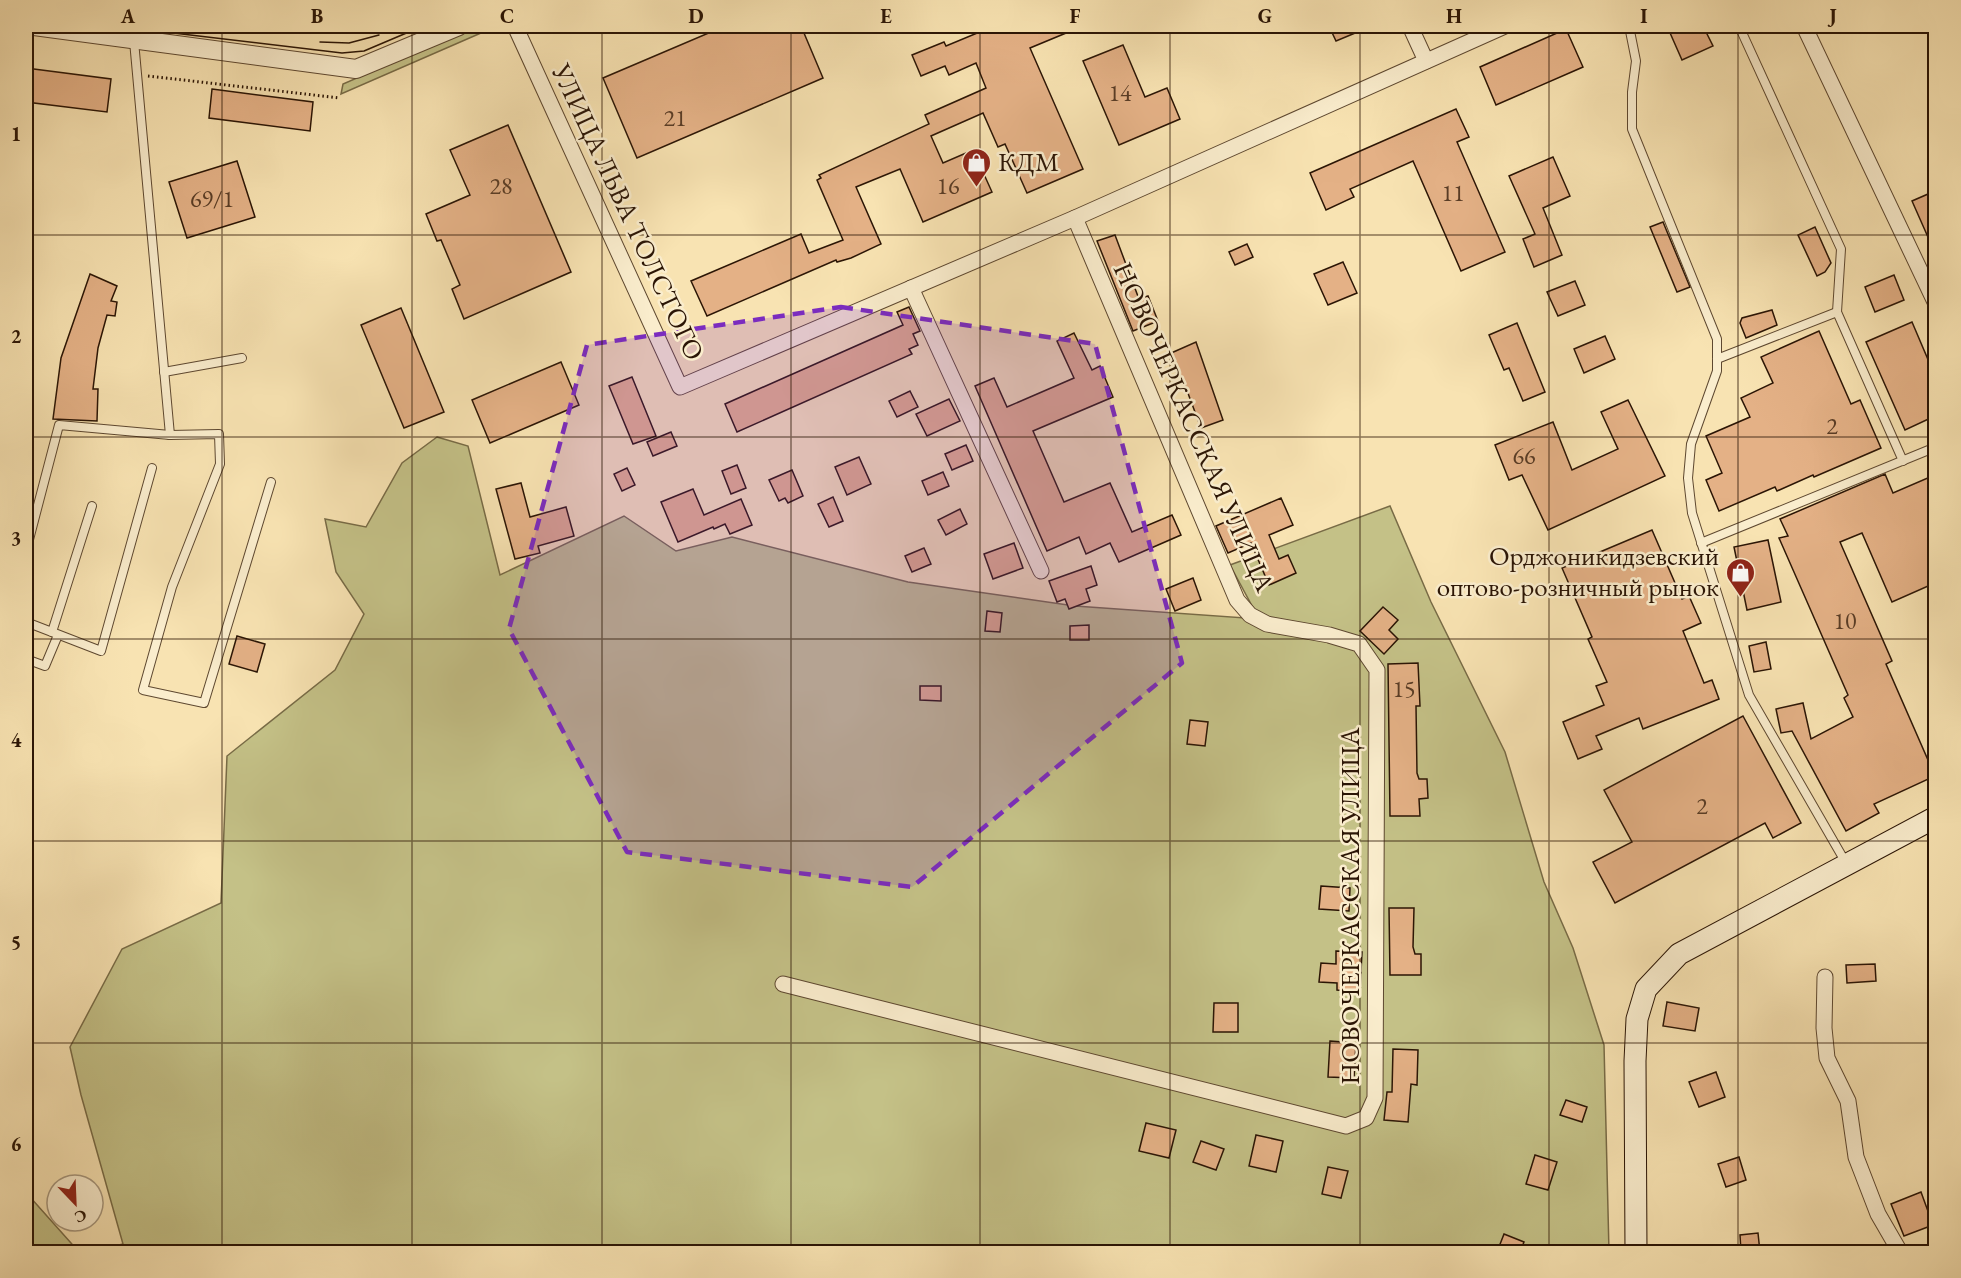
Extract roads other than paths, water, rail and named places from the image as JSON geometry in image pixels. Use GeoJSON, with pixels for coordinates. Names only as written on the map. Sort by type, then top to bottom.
{"type":"FeatureCollection","features":[{"type":"Feature","properties":{"kind":"main road"},"geometry":{"type":"LineString","coordinates":[[1639,1252],[1635,1061],[1637,1019],[1646,989],[1679,954],[1935,817]]}},
{"type":"Feature","properties":{"kind":"street"},"geometry":{"type":"LineString","coordinates":[[34,26],[356,69],[459,26]]}},
{"type":"Feature","properties":{"kind":"street","name":"УЛИЦА ЛЬВА ТОЛСТОГО"},"geometry":{"type":"LineString","coordinates":[[515,26],[680,387],[911,288]]}},
{"type":"Feature","properties":{"kind":"street"},"geometry":{"type":"LineString","coordinates":[[1410,26],[1426,61]]}},
{"type":"Feature","properties":{"kind":"street"},"geometry":{"type":"LineString","coordinates":[[1041,571],[911,288],[1075,218],[1505,26]]}},
{"type":"Feature","properties":{"kind":"street"},"geometry":{"type":"LineString","coordinates":[[1804,26],[1935,304]]}},
{"type":"Feature","properties":{"kind":"street","name":"НОВОЧЕРКАССКАЯ УЛИЦА"},"geometry":{"type":"LineString","coordinates":[[783,984],[1346,1126],[1366,1118],[1375,1098],[1377,670],[1359,644],[1329,635],[1267,624],[1250,615],[1237,600],[1075,218]]}},
{"type":"Feature","properties":{"kind":"street"},"geometry":{"type":"LineString","coordinates":[[1825,977],[1824,1028],[1827,1058],[1848,1101],[1856,1157],[1878,1214],[1900,1252]]}},
{"type":"Feature","properties":{"kind":"lane"},"geometry":{"type":"LineString","coordinates":[[1629,26],[1636,61],[1632,92],[1632,129],[1717,339],[1717,370],[1691,444],[1688,478],[1692,513],[1749,695],[1846,865]]}},
{"type":"Feature","properties":{"kind":"lane"},"geometry":{"type":"LineString","coordinates":[[1738,26],[1841,249],[1837,312],[1902,461]]}},
{"type":"Feature","properties":{"kind":"lane"},"geometry":{"type":"LineString","coordinates":[[134,39],[170,435]]}},
{"type":"Feature","properties":{"kind":"lane"},"geometry":{"type":"LineString","coordinates":[[1717,359],[1837,312]]}},
{"type":"Feature","properties":{"kind":"lane"},"geometry":{"type":"LineString","coordinates":[[164,372],[242,358]]}},
{"type":"Feature","properties":{"kind":"lane"},"geometry":{"type":"LineString","coordinates":[[26,551],[58,425],[170,435],[219,434],[220,464],[172,587],[143,690],[204,703],[271,482]]}},
{"type":"Feature","properties":{"kind":"lane"},"geometry":{"type":"LineString","coordinates":[[1701,543],[1935,447]]}},
{"type":"Feature","properties":{"kind":"lane"},"geometry":{"type":"LineString","coordinates":[[26,622],[101,651],[152,468]]}},
{"type":"Feature","properties":{"kind":"lane"},"geometry":{"type":"LineString","coordinates":[[26,659],[45,666],[92,506]]}},
{"type":"Feature","properties":{"kind":"tram line"},"geometry":{"type":"LineString","coordinates":[[114,26],[342,53],[364,51],[423,26]]}},
{"type":"Feature","properties":{"kind":"tram line"},"geometry":{"type":"LineString","coordinates":[[320,42],[349,43],[379,35]]}},
{"type":"Feature","properties":{"kind":"place","name":"КДМ"},"geometry":{"type":"Point","coordinates":[977,188]}},
{"type":"Feature","properties":{"kind":"place","name":"Орджоникидзевский оптово-розничный рынок"},"geometry":{"type":"Point","coordinates":[1740,598]}}]}
